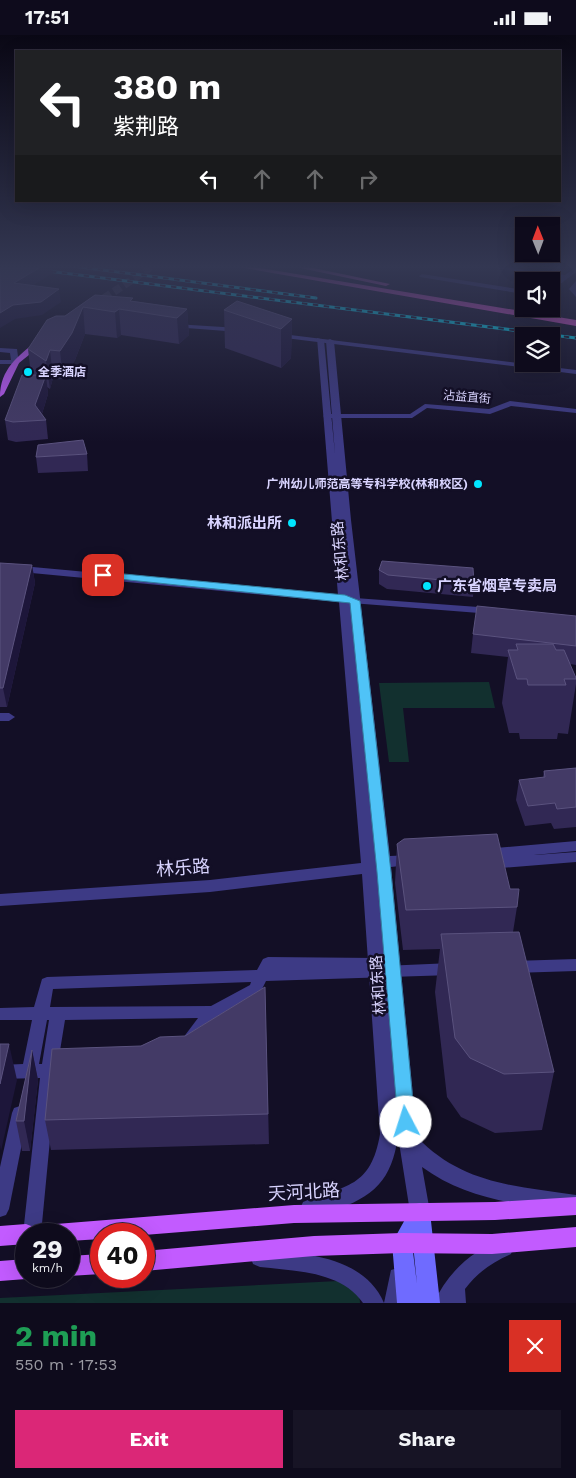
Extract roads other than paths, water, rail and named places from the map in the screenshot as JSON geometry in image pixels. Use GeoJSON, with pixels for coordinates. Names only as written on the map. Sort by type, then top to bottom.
{"type":"FeatureCollection","features":[{"type":"Feature","properties":{"kind":"main road"},"geometry":{"type":"LineString","coordinates":[[0,394],[14,366],[47,338]]}},
{"type":"Feature","properties":{"kind":"main road","name":"天河北路"},"geometry":{"type":"LineString","coordinates":[[80,1230],[294,1214],[495,1211],[576,1205]]}},
{"type":"Feature","properties":{"kind":"main road"},"geometry":{"type":"LineString","coordinates":[[408,1303],[402,1243],[420,1212]]}},
{"type":"Feature","properties":{"kind":"main road"},"geometry":{"type":"LineString","coordinates":[[420,1212],[428,1303]]}},
{"type":"Feature","properties":{"kind":"main road"},"geometry":{"type":"LineString","coordinates":[[0,1236],[15,1235]]}},
{"type":"Feature","properties":{"kind":"main road"},"geometry":{"type":"LineString","coordinates":[[155,1260],[314,1246],[402,1243],[469,1245],[576,1237]]}},
{"type":"Feature","properties":{"kind":"main road"},"geometry":{"type":"LineString","coordinates":[[0,1271],[15,1270]]}},
{"type":"Feature","properties":{"kind":"street"},"geometry":{"type":"LineString","coordinates":[[163,325],[252,332]]}},
{"type":"Feature","properties":{"kind":"street"},"geometry":{"type":"LineString","coordinates":[[272,334],[576,372]]}},
{"type":"Feature","properties":{"kind":"street","name":"林和东路"},"geometry":{"type":"LineString","coordinates":[[325,341],[348,601],[408,1139],[420,1212]]}},
{"type":"Feature","properties":{"kind":"street"},"geometry":{"type":"LineString","coordinates":[[0,350],[14,351],[14,366]]}},
{"type":"Feature","properties":{"kind":"street"},"geometry":{"type":"LineString","coordinates":[[0,362],[14,366]]}},
{"type":"Feature","properties":{"kind":"street"},"geometry":{"type":"LineString","coordinates":[[0,370],[14,366]]}},
{"type":"Feature","properties":{"kind":"street","name":"沾益直街"},"geometry":{"type":"LineString","coordinates":[[332,416],[412,416],[420,409],[433,405],[490,412],[496,411],[510,403],[576,411]]}},
{"type":"Feature","properties":{"kind":"street"},"geometry":{"type":"LineString","coordinates":[[0,567],[348,601]]}},
{"type":"Feature","properties":{"kind":"street"},"geometry":{"type":"LineString","coordinates":[[0,573],[499,612]]}},
{"type":"Feature","properties":{"kind":"street"},"geometry":{"type":"LineString","coordinates":[[576,846],[470,860],[576,857]]}},
{"type":"Feature","properties":{"kind":"street","name":"林乐路"},"geometry":{"type":"LineString","coordinates":[[0,900],[210,886],[378,867],[426,864]]}},
{"type":"Feature","properties":{"kind":"street","name":"林和东路"},"geometry":{"type":"LineString","coordinates":[[294,1214],[351,1197],[365,1188],[384,1163],[388,1147],[388,1119],[376,964],[378,867]]}},
{"type":"Feature","properties":{"kind":"street"},"geometry":{"type":"LineString","coordinates":[[176,1048],[191,1038],[212,1012],[255,989],[268,963],[376,964]]}},
{"type":"Feature","properties":{"kind":"street"},"geometry":{"type":"LineString","coordinates":[[496,968],[576,965]]}},
{"type":"Feature","properties":{"kind":"street"},"geometry":{"type":"LineString","coordinates":[[0,1209],[47,983],[466,969]]}},
{"type":"Feature","properties":{"kind":"street"},"geometry":{"type":"LineString","coordinates":[[0,1014],[212,1012]]}},
{"type":"Feature","properties":{"kind":"street"},"geometry":{"type":"LineString","coordinates":[[34,1223],[49,1070],[58,1014]]}},
{"type":"Feature","properties":{"kind":"street"},"geometry":{"type":"LineString","coordinates":[[0,1072],[78,1069]]}},
{"type":"Feature","properties":{"kind":"street"},"geometry":{"type":"LineString","coordinates":[[408,1139],[418,1153],[429,1162],[463,1181],[500,1192],[576,1205]]}},
{"type":"Feature","properties":{"kind":"street"},"geometry":{"type":"LineString","coordinates":[[444,1303],[455,1295],[483,1260],[498,1249],[532,1241]]}},
{"type":"Feature","properties":{"kind":"street"},"geometry":{"type":"LineString","coordinates":[[394,1303],[402,1243]]}},
{"type":"Feature","properties":{"kind":"street"},"geometry":{"type":"LineString","coordinates":[[228,1254],[314,1265],[337,1273],[362,1288],[374,1303]]}},
{"type":"Feature","properties":{"kind":"railway"},"geometry":{"type":"LineString","coordinates":[[467,324],[576,338]]}},
{"type":"Feature","properties":{"kind":"place","name":"全季酒店"},"geometry":{"type":"Point","coordinates":[28,372]}},
{"type":"Feature","properties":{"kind":"place","name":"广州幼儿师范高等专科学校(林和校区)"},"geometry":{"type":"Point","coordinates":[478,484]}},
{"type":"Feature","properties":{"kind":"place","name":"林和派出所"},"geometry":{"type":"Point","coordinates":[292,523]}},
{"type":"Feature","properties":{"kind":"place","name":"广东省烟草专卖局"},"geometry":{"type":"Point","coordinates":[427,586]}}]}
